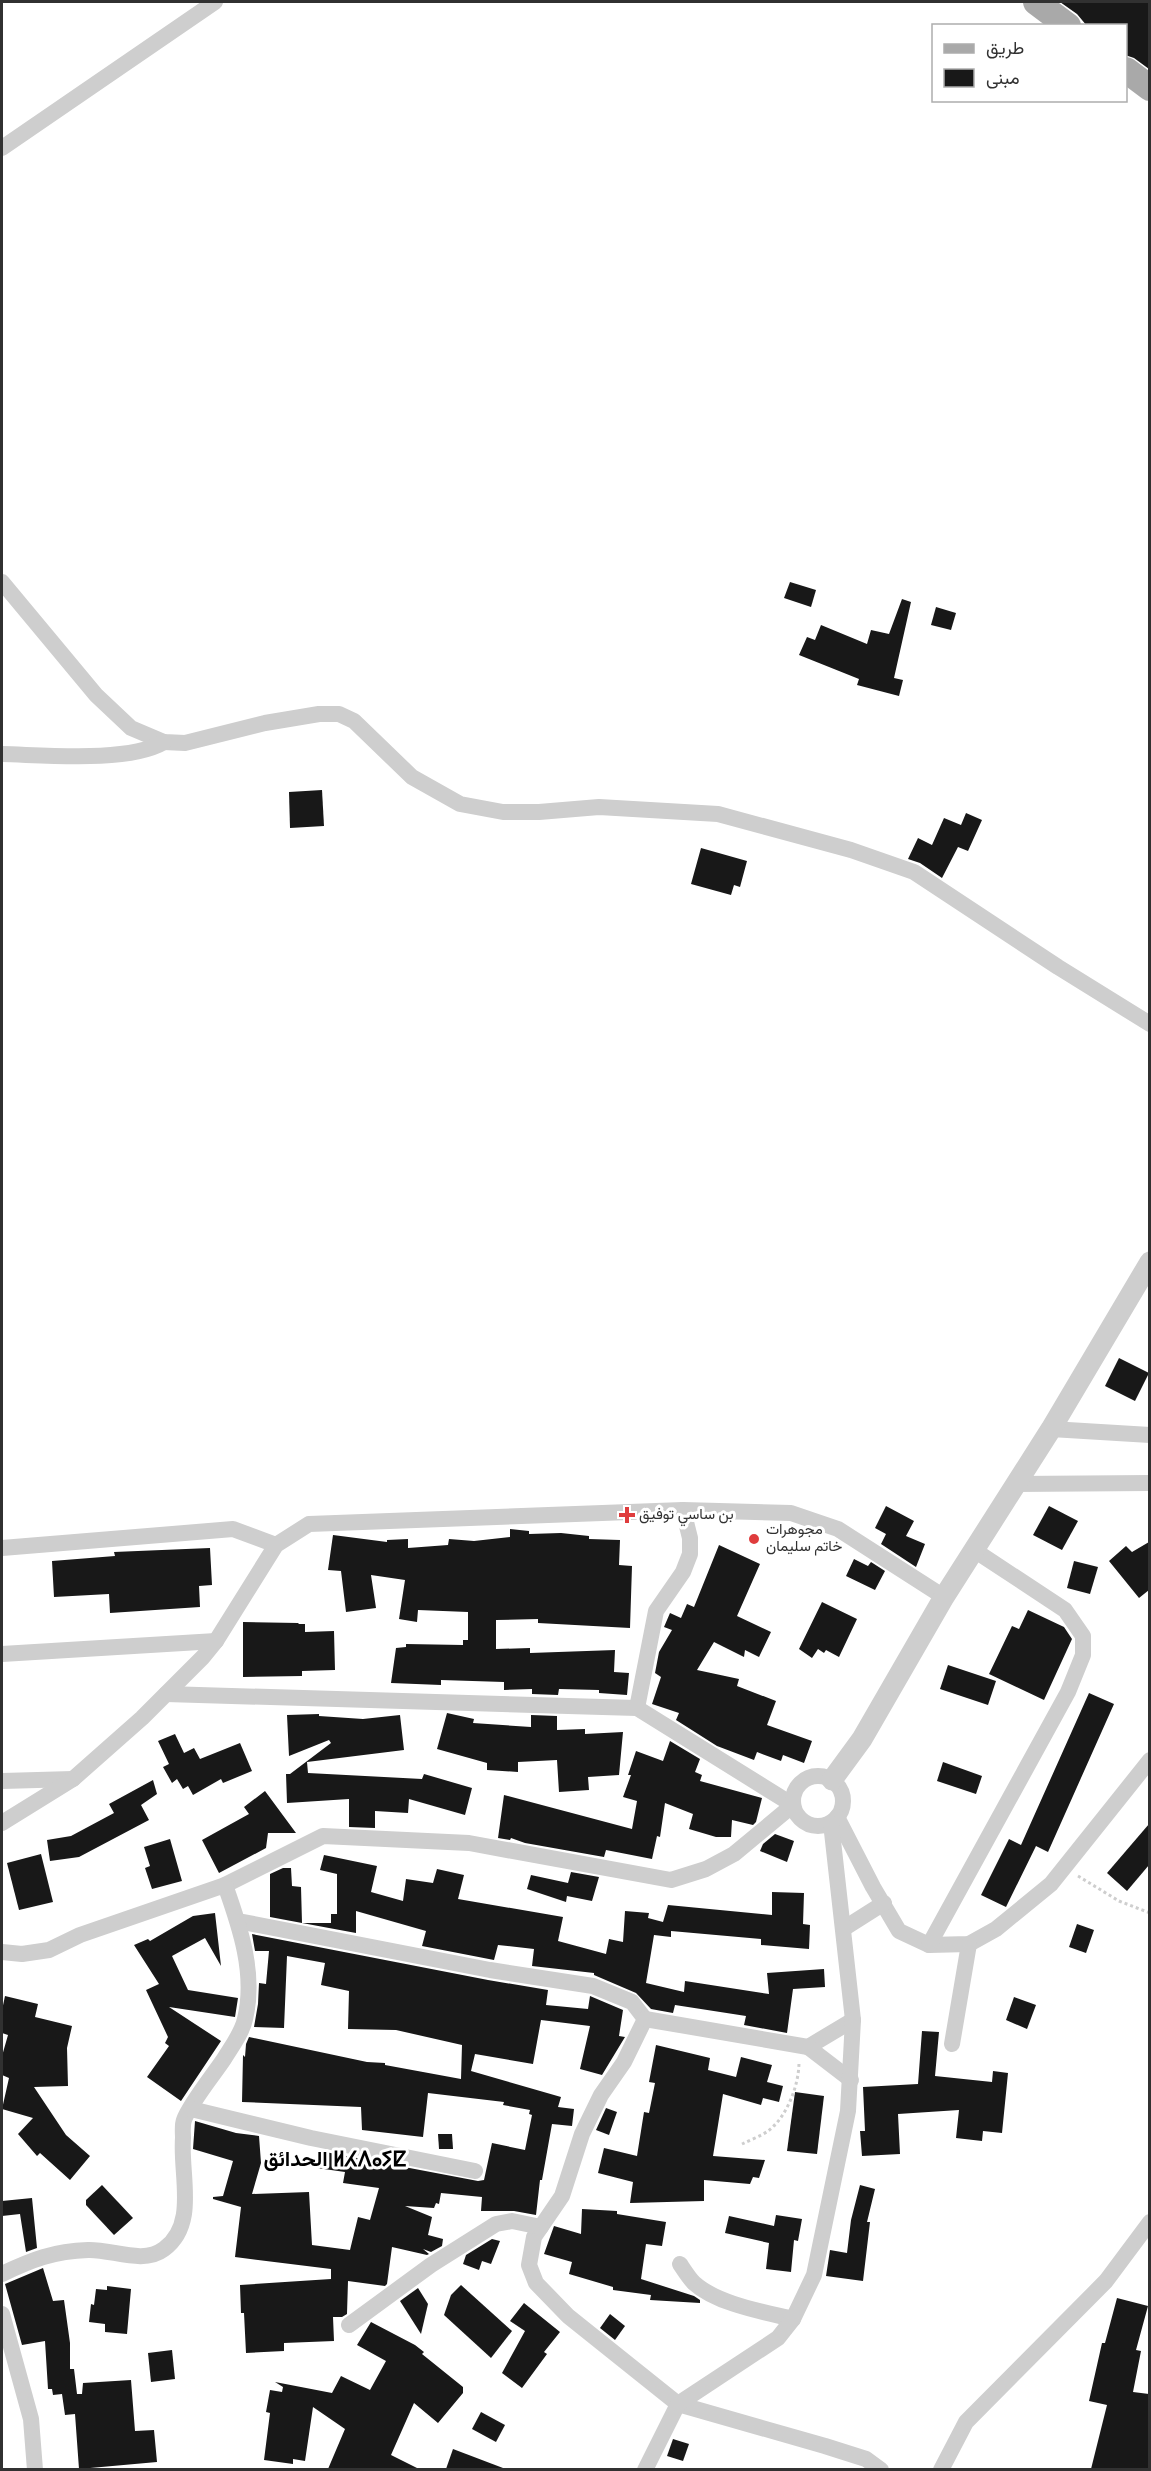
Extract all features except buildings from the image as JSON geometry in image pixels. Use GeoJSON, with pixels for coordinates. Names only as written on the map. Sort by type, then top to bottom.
{"type":"FeatureCollection","features":[{"type":"Feature","properties":{"kind":"main road"},"geometry":{"type":"LineString","coordinates":[[1036,2],[1065,24]]}},
{"type":"Feature","properties":{"kind":"main road"},"geometry":{"type":"LineString","coordinates":[[1127,71],[1149,88]]}},
{"type":"Feature","properties":{"kind":"street"},"geometry":{"type":"LineString","coordinates":[[2,148],[215,2]]}},
{"type":"Feature","properties":{"kind":"street"},"geometry":{"type":"LineString","coordinates":[[2,582],[96,695],[131,728],[164,742],[185,743],[265,723],[319,714],[339,714],[354,721],[412,777],[460,804],[503,812],[539,812],[599,807],[718,814],[851,850],[914,872],[1149,1024]]}},
{"type":"Feature","properties":{"kind":"street"},"geometry":{"type":"LineString","coordinates":[[2,754],[119,755],[142,752],[164,742]]}},
{"type":"Feature","properties":{"kind":"street"},"geometry":{"type":"LineString","coordinates":[[832,1780],[862,1739],[944,1597],[1051,1429],[1149,1262]]}},
{"type":"Feature","properties":{"kind":"street"},"geometry":{"type":"LineString","coordinates":[[1051,1429],[1149,1435]]}},
{"type":"Feature","properties":{"kind":"street"},"geometry":{"type":"LineString","coordinates":[[1016,1484],[1149,1483]]}},
{"type":"Feature","properties":{"kind":"street"},"geometry":{"type":"LineString","coordinates":[[2,1823],[73,1779],[203,1657],[216,1641],[276,1545],[309,1524],[683,1510],[791,1513],[838,1529],[944,1597]]}},
{"type":"Feature","properties":{"kind":"street"},"geometry":{"type":"LineString","coordinates":[[637,1708],[656,1611],[683,1572],[690,1554],[690,1538],[683,1510]]}},
{"type":"Feature","properties":{"kind":"street"},"geometry":{"type":"LineString","coordinates":[[2,1548],[233,1528],[276,1545]]}},
{"type":"Feature","properties":{"kind":"street"},"geometry":{"type":"LineString","coordinates":[[929,1945],[1068,1692],[1083,1655],[1083,1636],[1065,1610],[974,1550]]}},
{"type":"Feature","properties":{"kind":"street"},"geometry":{"type":"LineString","coordinates":[[2,1654],[216,1641]]}},
{"type":"Feature","properties":{"kind":"street"},"geometry":{"type":"LineString","coordinates":[[165,1694],[637,1708],[793,1805]]}},
{"type":"Feature","properties":{"kind":"street"},"geometry":{"type":"LineString","coordinates":[[834,1820],[899,1931],[929,1945],[969,1944],[1005,1921],[1051,1884],[1149,1760]]}},
{"type":"Feature","properties":{"kind":"street"},"geometry":{"type":"LineString","coordinates":[[645,2469],[678,2404],[778,2338],[794,2319],[814,2275],[848,2111],[853,2020],[834,1820],[843,1802],[838,1785],[832,1780],[816,1776],[801,1782],[793,1796],[793,1805],[799,1817],[810,1825],[817,1826],[834,1820]]}},
{"type":"Feature","properties":{"kind":"street"},"geometry":{"type":"LineString","coordinates":[[2,1781],[73,1779]]}},
{"type":"Feature","properties":{"kind":"street"},"geometry":{"type":"LineString","coordinates":[[2,1952],[22,1954],[49,1950],[80,1935],[225,1885],[323,1836],[469,1843],[671,1880],[706,1869],[734,1854],[793,1805]]}},
{"type":"Feature","properties":{"kind":"street"},"geometry":{"type":"LineString","coordinates":[[2,2274],[45,2254],[90,2250],[146,2256],[162,2251],[180,2233],[186,2217],[182,2148],[184,2121],[237,2040],[245,2019],[250,1980],[238,1921],[225,1885]]}},
{"type":"Feature","properties":{"kind":"street"},"geometry":{"type":"LineString","coordinates":[[843,1929],[884,1903]]}},
{"type":"Feature","properties":{"kind":"street"},"geometry":{"type":"LineString","coordinates":[[238,1921],[490,1970],[593,1986],[632,2002],[645,2019],[803,2046],[851,2080]]}},
{"type":"Feature","properties":{"kind":"street"},"geometry":{"type":"LineString","coordinates":[[952,2044],[969,1944]]}},
{"type":"Feature","properties":{"kind":"street"},"geometry":{"type":"LineString","coordinates":[[645,2019],[624,2062],[601,2095],[582,2134],[562,2196],[534,2237],[529,2265],[536,2283],[568,2316],[678,2404],[881,2469]]}},
{"type":"Feature","properties":{"kind":"street"},"geometry":{"type":"LineString","coordinates":[[803,2046],[853,2020]]}},
{"type":"Feature","properties":{"kind":"street"},"geometry":{"type":"LineString","coordinates":[[191,2109],[311,2138],[475,2171]]}},
{"type":"Feature","properties":{"kind":"street"},"geometry":{"type":"LineString","coordinates":[[349,2325],[431,2265],[496,2224],[512,2221],[541,2227]]}},
{"type":"Feature","properties":{"kind":"street"},"geometry":{"type":"LineString","coordinates":[[941,2469],[966,2422],[1106,2281],[1149,2222]]}},
{"type":"Feature","properties":{"kind":"street"},"geometry":{"type":"LineString","coordinates":[[680,2264],[695,2284],[719,2298],[760,2312],[794,2319]]}},
{"type":"Feature","properties":{"kind":"street"},"geometry":{"type":"LineString","coordinates":[[2,2314],[31,2419],[35,2469]]}},
{"type":"Feature","properties":{"kind":"path"},"geometry":{"type":"LineString","coordinates":[[1064,1867],[1119,1901],[1149,1913]]}},
{"type":"Feature","properties":{"kind":"path"},"geometry":{"type":"LineString","coordinates":[[742,2144],[769,2130],[788,2107],[799,2073],[803,2046]]}},
{"type":"Feature","properties":{"kind":"place","name":"بن ساسي توفيق"},"geometry":{"type":"Point","coordinates":[627,1515]}},
{"type":"Feature","properties":{"kind":"place","name":"مجوهرات خاتم سليمان"},"geometry":{"type":"Point","coordinates":[754,1539]}},
{"type":"Feature","properties":{"kind":"district","name":"الحدائق ⵍⵃⴷⴰⵢⵇ"},"geometry":{"type":"Point","coordinates":[335,2160]}}]}
